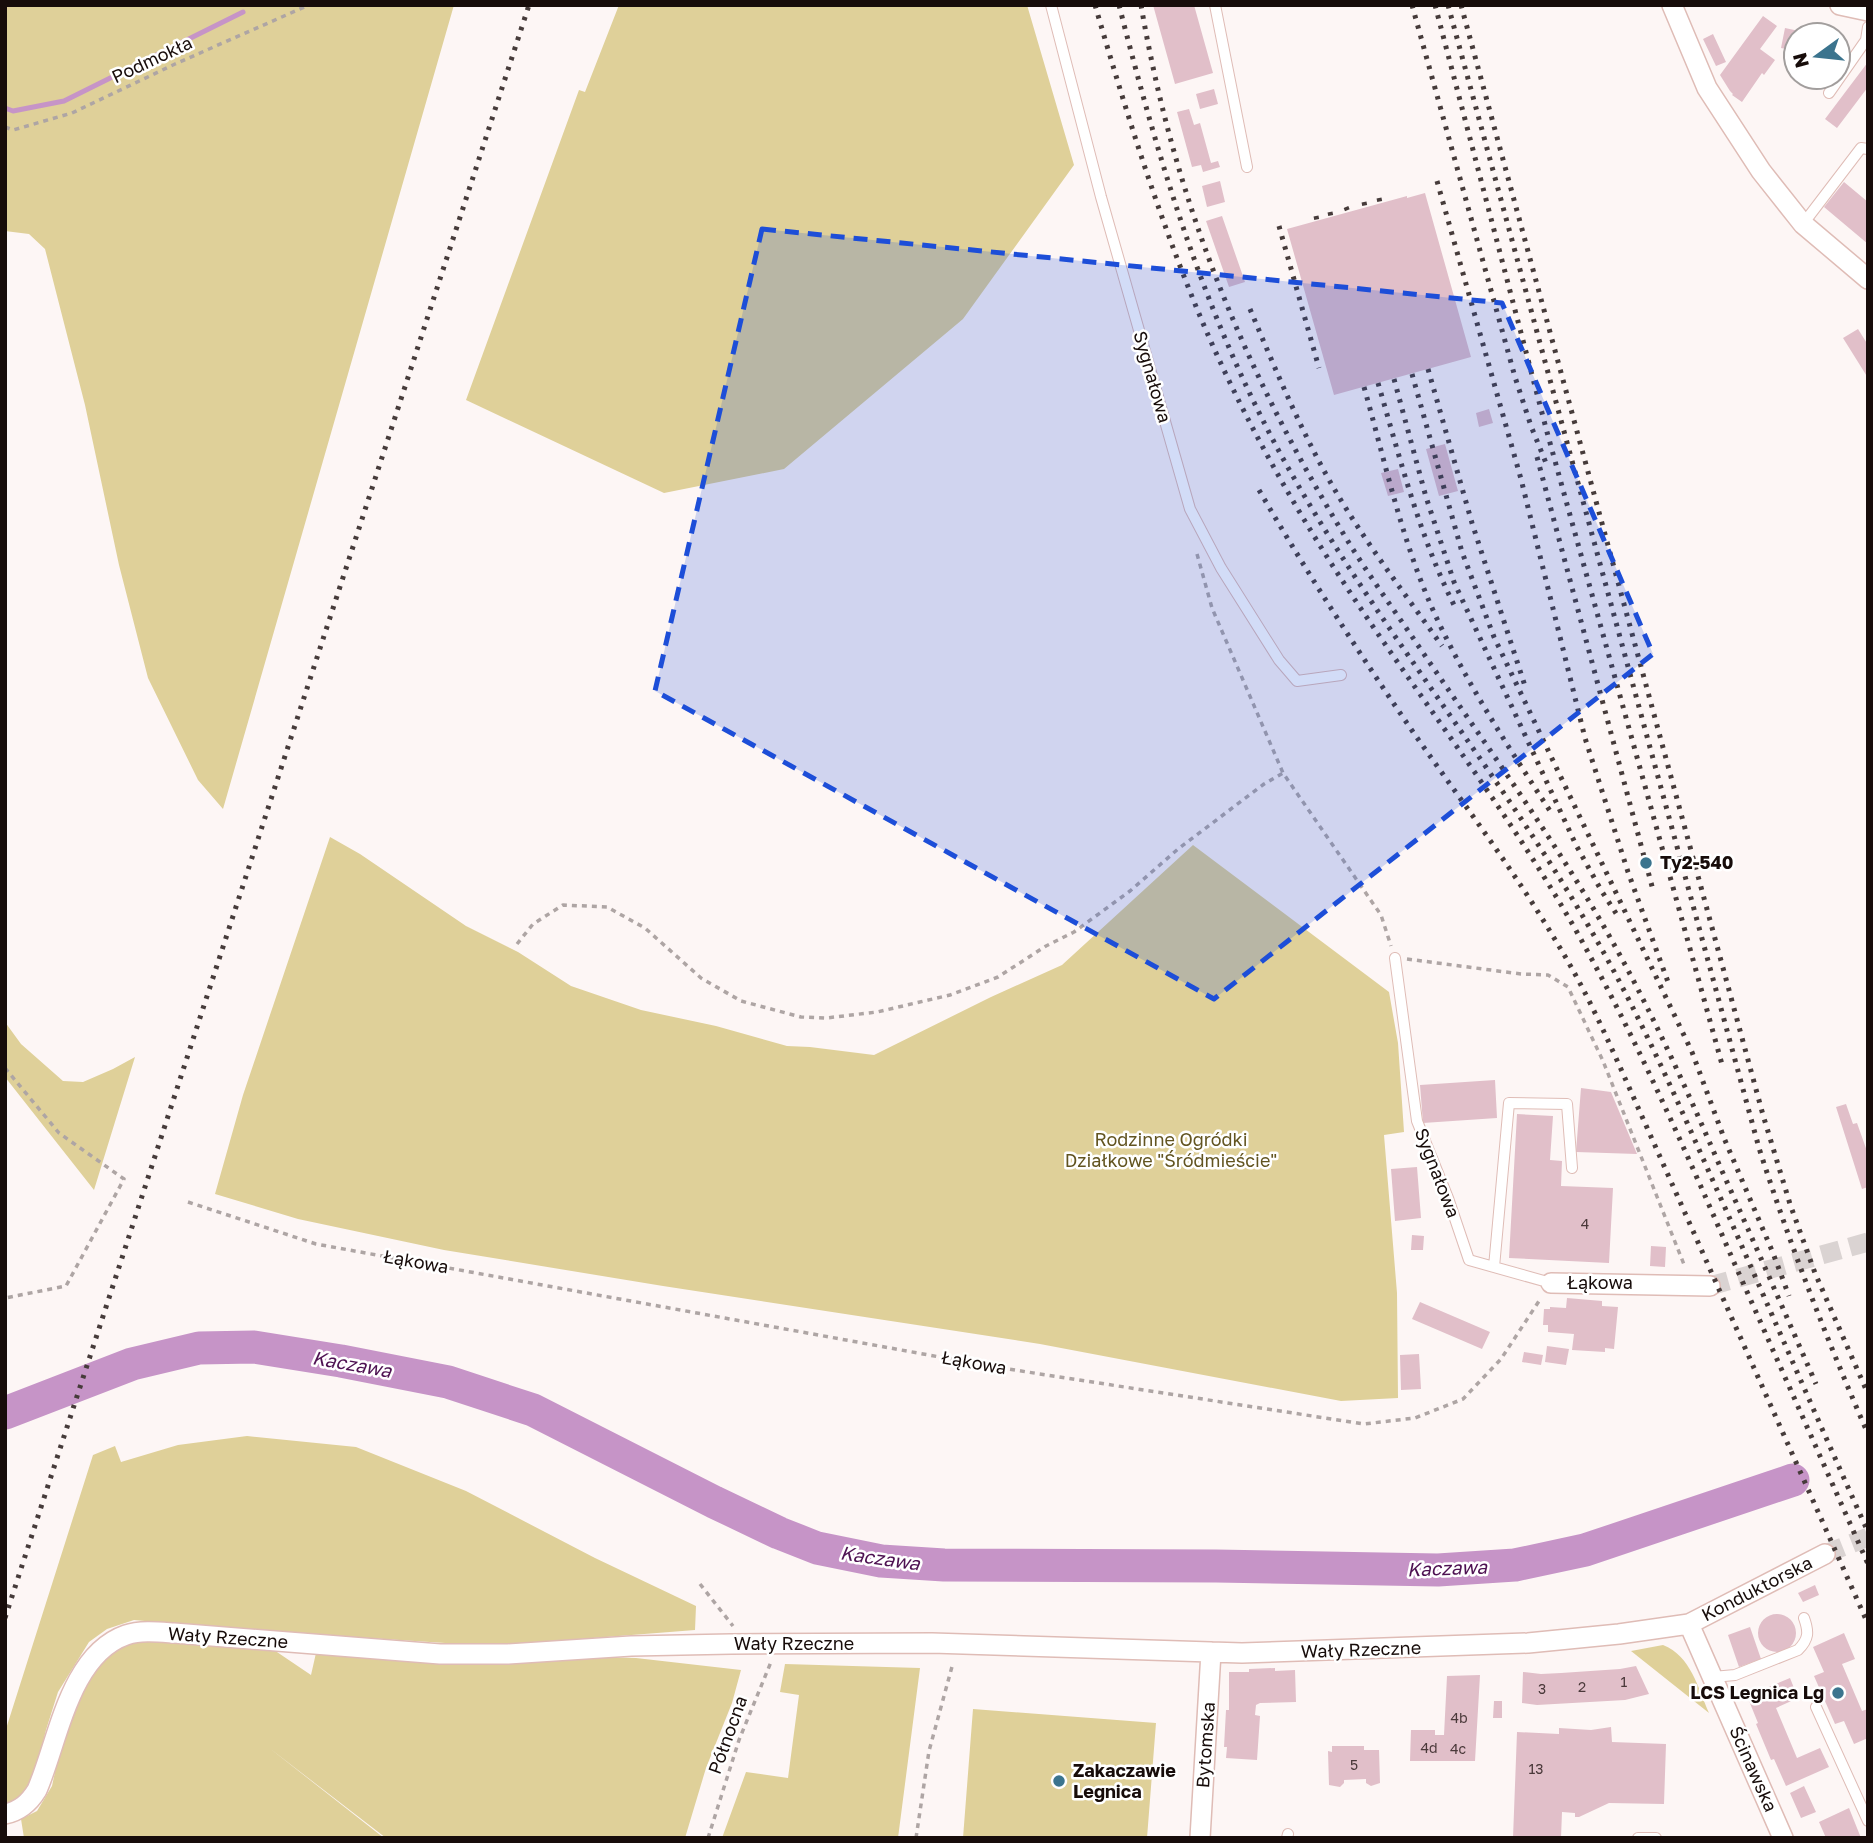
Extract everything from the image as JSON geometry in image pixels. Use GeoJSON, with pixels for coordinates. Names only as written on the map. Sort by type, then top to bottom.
{"type":"FeatureCollection","features":[{"type":"Feature","properties":{"kind":"street"},"geometry":{"type":"LineString","coordinates":[[1672,5],[1707,88],[1761,171],[1803,224],[1868,279]]}},
{"type":"Feature","properties":{"kind":"street"},"geometry":{"type":"LineString","coordinates":[[1840,5],[1868,11]]}},
{"type":"Feature","properties":{"kind":"street","name":"Łąkowa"},"geometry":{"type":"LineString","coordinates":[[1551,1283],[1701,1285]]}},
{"type":"Feature","properties":{"kind":"street","name":"Konduktorska"},"geometry":{"type":"LineString","coordinates":[[1689,1624],[1825,1554]]}},
{"type":"Feature","properties":{"kind":"street","name":"Wały Rzeczne"},"geometry":{"type":"LineString","coordinates":[[5,1814],[20,1809],[33,1796],[44,1773],[67,1703],[83,1672],[105,1647],[132,1633],[174,1633],[456,1655],[658,1645],[779,1643],[1300,1652],[1528,1643],[1689,1624]]}},
{"type":"Feature","properties":{"kind":"street","name":"Ścinawska"},"geometry":{"type":"LineString","coordinates":[[1689,1624],[1783,1838]]}},
{"type":"Feature","properties":{"kind":"street","name":"Bytomska"},"geometry":{"type":"LineString","coordinates":[[1200,1838],[1211,1652]]}},
{"type":"Feature","properties":{"kind":"lane","name":"Sygnałowa"},"geometry":{"type":"LineString","coordinates":[[1051,5],[1101,197],[1191,509],[1221,568],[1279,660],[1297,681],[1341,675]]}},
{"type":"Feature","properties":{"kind":"lane"},"geometry":{"type":"LineString","coordinates":[[1215,5],[1247,167]]}},
{"type":"Feature","properties":{"kind":"lane"},"geometry":{"type":"LineString","coordinates":[[1829,93],[1866,40],[1868,27]]}},
{"type":"Feature","properties":{"kind":"lane"},"geometry":{"type":"LineString","coordinates":[[1803,224],[1861,148],[1868,149]]}},
{"type":"Feature","properties":{"kind":"lane","name":"Sygnałowa"},"geometry":{"type":"LineString","coordinates":[[1395,958],[1416,1121],[1448,1198],[1469,1260],[1551,1283]]}},
{"type":"Feature","properties":{"kind":"lane"},"geometry":{"type":"LineString","coordinates":[[1494,1267],[1509,1103],[1567,1104],[1572,1168]]}},
{"type":"Feature","properties":{"kind":"lane"},"geometry":{"type":"LineString","coordinates":[[1713,1677],[1735,1675],[1798,1650],[1805,1642],[1807,1634],[1804,1618]]}},
{"type":"Feature","properties":{"kind":"lane"},"geometry":{"type":"LineString","coordinates":[[1816,1707],[1868,1821]]}},
{"type":"Feature","properties":{"kind":"lane"},"geometry":{"type":"LineString","coordinates":[[1638,1838],[1656,1838]]}},
{"type":"Feature","properties":{"kind":"path","name":"Podmokła"},"geometry":{"type":"LineString","coordinates":[[5,127],[13,130],[72,113],[309,5]]}},
{"type":"Feature","properties":{"kind":"path"},"geometry":{"type":"LineString","coordinates":[[1196,550],[1212,608],[1283,773],[1381,915],[1395,958],[1548,975],[1568,987],[1701,1285]]}},
{"type":"Feature","properties":{"kind":"path"},"geometry":{"type":"LineString","coordinates":[[517,944],[533,924],[563,905],[607,907],[645,929],[701,978],[741,1001],[801,1017],[826,1018],[877,1012],[950,995],[998,977],[1046,946],[1074,932],[1130,891],[1178,849],[1264,784],[1283,773]]}},
{"type":"Feature","properties":{"kind":"path"},"geometry":{"type":"LineString","coordinates":[[5,1068],[59,1133],[124,1179],[65,1286],[5,1298]]}},
{"type":"Feature","properties":{"kind":"path","name":"Łąkowa"},"geometry":{"type":"LineString","coordinates":[[188,1202],[316,1244],[995,1367],[1364,1424],[1415,1418],[1462,1399],[1501,1359],[1551,1283]]}},
{"type":"Feature","properties":{"kind":"path"},"geometry":{"type":"LineString","coordinates":[[700,1584],[748,1644]]}},
{"type":"Feature","properties":{"kind":"path","name":"Północna"},"geometry":{"type":"LineString","coordinates":[[708,1838],[739,1740],[779,1643]]}},
{"type":"Feature","properties":{"kind":"path"},"geometry":{"type":"LineString","coordinates":[[916,1838],[929,1751],[958,1644]]}},
{"type":"Feature","properties":{"kind":"highlighted area"},"geometry":{"type":"Polygon","coordinates":[[[762,229],[1502,303],[1653,654],[1214,999],[655,691],[762,229]]]}},
{"type":"Feature","properties":{"kind":"green space"},"geometry":{"type":"Polygon","coordinates":[[[5,5],[454,5],[223,809],[198,780],[148,678],[119,565],[85,405],[45,249],[29,234],[5,231],[5,5]]]}},
{"type":"Feature","properties":{"kind":"green space"},"geometry":{"type":"Polygon","coordinates":[[[619,5],[1027,5],[1074,165],[963,319],[784,469],[664,493],[466,400],[579,90],[585,92],[619,5]]]}},
{"type":"Feature","properties":{"kind":"green space","name":"Rodzinne Ogródki Działkowe \"Śródmieście\""},"geometry":{"type":"Polygon","coordinates":[[[330,837],[360,854],[466,926],[518,952],[571,986],[641,1010],[716,1026],[787,1046],[874,1055],[1062,965],[1193,845],[1389,992],[1398,1043],[1404,1132],[1384,1135],[1397,1293],[1398,1398],[1341,1401],[1040,1344],[444,1250],[298,1219],[215,1194],[243,1095],[330,837]]]}},
{"type":"Feature","properties":{"kind":"green space"},"geometry":{"type":"Polygon","coordinates":[[[5,1022],[21,1044],[63,1081],[83,1082],[135,1057],[94,1190],[5,1077],[5,1022]]]}},
{"type":"Feature","properties":{"kind":"green space"},"geometry":{"type":"Polygon","coordinates":[[[247,1436],[356,1447],[466,1491],[595,1558],[696,1606],[695,1630],[491,1646],[134,1620],[107,1629],[89,1642],[58,1692],[37,1766],[24,1793],[13,1803],[5,1804],[5,1732],[93,1455],[115,1446],[121,1462],[178,1445],[247,1436]]]}},
{"type":"Feature","properties":{"kind":"green space"},"geometry":{"type":"Polygon","coordinates":[[[138,1639],[271,1648],[311,1675],[316,1653],[483,1663],[598,1657],[636,1658],[741,1670],[732,1703],[706,1768],[685,1838],[386,1838],[268,1747],[384,1838],[24,1838],[21,1819],[37,1811],[52,1786],[61,1744],[79,1699],[97,1665],[114,1649],[138,1639]]]}},
{"type":"Feature","properties":{"kind":"green space"},"geometry":{"type":"Polygon","coordinates":[[[1663,1645],[1673,1650],[1687,1665],[1709,1713],[1631,1651],[1663,1645]]]}},
{"type":"Feature","properties":{"kind":"green space"},"geometry":{"type":"Polygon","coordinates":[[[785,1664],[920,1668],[898,1838],[722,1838],[746,1772],[788,1778],[799,1695],[780,1692],[785,1664]]]}},
{"type":"Feature","properties":{"kind":"green space","name":"Zakaczawie Legnica"},"geometry":{"type":"Polygon","coordinates":[[[973,1709],[1156,1723],[1147,1838],[963,1838],[973,1709]]]}},
{"type":"Feature","properties":{"kind":"building"},"geometry":{"type":"Polygon","coordinates":[[[1153,5],[1194,5],[1213,73],[1175,84],[1153,5]]]}},
{"type":"Feature","properties":{"kind":"building"},"geometry":{"type":"Polygon","coordinates":[[[1763,16],[1777,26],[1760,49],[1775,60],[1764,75],[1762,73],[1742,102],[1732,95],[1720,75],[1763,16]]]}},
{"type":"Feature","properties":{"kind":"building"},"geometry":{"type":"Polygon","coordinates":[[[1713,34],[1726,62],[1716,66],[1703,39],[1713,34]]]}},
{"type":"Feature","properties":{"kind":"building"},"geometry":{"type":"Polygon","coordinates":[[[1868,62],[1868,87],[1837,128],[1825,119],[1846,91],[1852,91],[1852,83],[1868,62]]]}},
{"type":"Feature","properties":{"kind":"building"},"geometry":{"type":"Polygon","coordinates":[[[1214,89],[1218,104],[1200,109],[1196,94],[1214,89]]]}},
{"type":"Feature","properties":{"kind":"building"},"geometry":{"type":"Polygon","coordinates":[[[1189,109],[1194,125],[1200,123],[1211,163],[1218,161],[1220,167],[1203,172],[1201,165],[1192,167],[1177,112],[1189,109]]]}},
{"type":"Feature","properties":{"kind":"building"},"geometry":{"type":"Polygon","coordinates":[[[1220,181],[1225,202],[1207,207],[1202,186],[1220,181]]]}},
{"type":"Feature","properties":{"kind":"building"},"geometry":{"type":"Polygon","coordinates":[[[1844,182],[1868,202],[1868,244],[1824,207],[1844,182]]]}},
{"type":"Feature","properties":{"kind":"building"},"geometry":{"type":"Polygon","coordinates":[[[1425,193],[1471,357],[1334,395],[1287,229],[1425,193]]]}},
{"type":"Feature","properties":{"kind":"building"},"geometry":{"type":"Polygon","coordinates":[[[1222,216],[1245,282],[1229,287],[1206,221],[1222,216]]]}},
{"type":"Feature","properties":{"kind":"building"},"geometry":{"type":"Polygon","coordinates":[[[1858,329],[1868,345],[1868,378],[1843,338],[1858,329]]]}},
{"type":"Feature","properties":{"kind":"building"},"geometry":{"type":"Polygon","coordinates":[[[1489,409],[1493,423],[1479,427],[1476,413],[1489,409]]]}},
{"type":"Feature","properties":{"kind":"building"},"geometry":{"type":"Polygon","coordinates":[[[1445,444],[1458,491],[1439,496],[1426,449],[1445,444]]]}},
{"type":"Feature","properties":{"kind":"building"},"geometry":{"type":"Polygon","coordinates":[[[1398,469],[1404,492],[1388,496],[1381,473],[1398,469]]]}},
{"type":"Feature","properties":{"kind":"building"},"geometry":{"type":"Polygon","coordinates":[[[1495,1080],[1497,1118],[1423,1123],[1420,1085],[1495,1080]]]}},
{"type":"Feature","properties":{"kind":"building"},"geometry":{"type":"Polygon","coordinates":[[[1581,1088],[1611,1092],[1637,1154],[1576,1152],[1581,1088]]]}},
{"type":"Feature","properties":{"kind":"building"},"geometry":{"type":"Polygon","coordinates":[[[1846,1104],[1853,1124],[1857,1123],[1868,1154],[1868,1187],[1862,1189],[1836,1107],[1846,1104]]]}},
{"type":"Feature","properties":{"kind":"building"},"geometry":{"type":"Polygon","coordinates":[[[1517,1114],[1553,1116],[1550,1160],[1562,1161],[1561,1186],[1613,1188],[1609,1263],[1509,1258],[1517,1114]]]}},
{"type":"Feature","properties":{"kind":"building"},"geometry":{"type":"Polygon","coordinates":[[[1417,1167],[1421,1218],[1395,1221],[1391,1169],[1417,1167]]]}},
{"type":"Feature","properties":{"kind":"building"},"geometry":{"type":"Polygon","coordinates":[[[1412,1235],[1424,1236],[1423,1250],[1411,1250],[1412,1235]]]}},
{"type":"Feature","properties":{"kind":"building"},"geometry":{"type":"Polygon","coordinates":[[[1651,1246],[1666,1247],[1665,1267],[1650,1266],[1651,1246]]]}},
{"type":"Feature","properties":{"kind":"building"},"geometry":{"type":"Polygon","coordinates":[[[1567,1298],[1602,1301],[1602,1306],[1618,1307],[1614,1349],[1605,1348],[1605,1352],[1572,1350],[1574,1334],[1548,1332],[1548,1325],[1543,1325],[1544,1309],[1566,1308],[1567,1298]]]}},
{"type":"Feature","properties":{"kind":"building"},"geometry":{"type":"Polygon","coordinates":[[[1420,1302],[1490,1332],[1482,1349],[1412,1319],[1420,1302]]]}},
{"type":"Feature","properties":{"kind":"building"},"geometry":{"type":"Polygon","coordinates":[[[1547,1346],[1569,1349],[1566,1365],[1545,1362],[1547,1346]]]}},
{"type":"Feature","properties":{"kind":"building"},"geometry":{"type":"Polygon","coordinates":[[[1524,1352],[1543,1355],[1541,1365],[1522,1362],[1524,1352]]]}},
{"type":"Feature","properties":{"kind":"building"},"geometry":{"type":"Polygon","coordinates":[[[1419,1354],[1421,1389],[1401,1390],[1400,1355],[1419,1354]]]}},
{"type":"Feature","properties":{"kind":"building"},"geometry":{"type":"Polygon","coordinates":[[[1815,1585],[1819,1595],[1803,1602],[1798,1593],[1815,1585]]]}},
{"type":"Feature","properties":{"kind":"building"},"geometry":{"type":"Polygon","coordinates":[[[1777,1614],[1791,1619],[1796,1633],[1791,1647],[1777,1652],[1763,1647],[1758,1633],[1763,1619],[1777,1614]]]}},
{"type":"Feature","properties":{"kind":"building"},"geometry":{"type":"Polygon","coordinates":[[[1750,1627],[1761,1659],[1739,1667],[1728,1635],[1750,1627]]]}},
{"type":"Feature","properties":{"kind":"building","name":"LCS Legnica Lg"},"geometry":{"type":"Polygon","coordinates":[[[1844,1633],[1855,1659],[1842,1664],[1862,1711],[1868,1709],[1868,1738],[1854,1744],[1844,1721],[1835,1724],[1814,1676],[1824,1672],[1813,1647],[1844,1633]]]}},
{"type":"Feature","properties":{"kind":"building"},"geometry":{"type":"Polygon","coordinates":[[[1636,1666],[1649,1694],[1625,1700],[1537,1705],[1522,1703],[1523,1672],[1561,1673],[1636,1666]]]}},
{"type":"Feature","properties":{"kind":"building"},"geometry":{"type":"Polygon","coordinates":[[[1275,1668],[1275,1671],[1295,1670],[1296,1702],[1256,1705],[1255,1715],[1260,1716],[1257,1760],[1226,1758],[1227,1747],[1224,1747],[1226,1710],[1229,1710],[1229,1672],[1275,1668]]]}},
{"type":"Feature","properties":{"kind":"building"},"geometry":{"type":"Polygon","coordinates":[[[1480,1675],[1475,1761],[1410,1761],[1411,1730],[1435,1730],[1435,1735],[1444,1735],[1447,1676],[1480,1675]]]}},
{"type":"Feature","properties":{"kind":"building"},"geometry":{"type":"Polygon","coordinates":[[[1790,1678],[1798,1698],[1776,1708],[1797,1758],[1820,1748],[1829,1767],[1786,1786],[1774,1759],[1771,1760],[1747,1696],[1790,1678]]]}},
{"type":"Feature","properties":{"kind":"building"},"geometry":{"type":"Polygon","coordinates":[[[1494,1701],[1502,1701],[1502,1718],[1493,1718],[1494,1701]]]}},
{"type":"Feature","properties":{"kind":"building"},"geometry":{"type":"Polygon","coordinates":[[[1611,1727],[1612,1742],[1666,1744],[1664,1804],[1609,1803],[1579,1817],[1575,1817],[1575,1813],[1562,1812],[1561,1838],[1513,1838],[1517,1732],[1559,1734],[1559,1728],[1591,1730],[1611,1727]]]}},
{"type":"Feature","properties":{"kind":"building"},"geometry":{"type":"Polygon","coordinates":[[[1332,1746],[1364,1746],[1364,1750],[1379,1750],[1380,1783],[1371,1786],[1366,1783],[1366,1779],[1344,1780],[1340,1787],[1329,1785],[1328,1751],[1332,1752],[1332,1746]]]}},
{"type":"Feature","properties":{"kind":"building"},"geometry":{"type":"Polygon","coordinates":[[[1804,1786],[1816,1812],[1801,1818],[1790,1793],[1804,1786]]]}},
{"type":"Feature","properties":{"kind":"building"},"geometry":{"type":"Polygon","coordinates":[[[1849,1808],[1861,1838],[1826,1838],[1819,1822],[1849,1808]]]}},
{"type":"Feature","properties":{"kind":"waterway"},"geometry":{"type":"LineString","coordinates":[[5,108],[13,111],[64,101],[243,12]]}},
{"type":"Feature","properties":{"kind":"waterway","name":"Kaczawa"},"geometry":{"type":"LineString","coordinates":[[5,1413],[132,1364],[199,1348],[254,1347],[341,1361],[448,1382],[533,1410],[714,1502],[817,1548],[881,1561],[944,1565],[1438,1570],[1515,1565],[1585,1550],[1793,1480]]}},
{"type":"Feature","properties":{"kind":"tunnel"},"geometry":{"type":"LineString","coordinates":[[1710,1286],[1868,1242]]}},
{"type":"Feature","properties":{"kind":"tunnel"},"geometry":{"type":"LineString","coordinates":[[1825,1554],[1868,1537]]}},
{"type":"Feature","properties":{"kind":"railway"},"geometry":{"type":"LineString","coordinates":[[5,1618],[529,5]]}},
{"type":"Feature","properties":{"kind":"railway"},"geometry":{"type":"LineString","coordinates":[[1095,5],[1175,254],[1215,351],[1245,413],[1294,502],[1343,582],[1515,831],[1578,934],[1661,1099],[1868,1564]]}},
{"type":"Feature","properties":{"kind":"railway"},"geometry":{"type":"LineString","coordinates":[[1119,5],[1168,182],[1208,297],[1257,409],[1323,526],[1524,824],[1618,978],[1681,1110],[1868,1532]]}},
{"type":"Feature","properties":{"kind":"railway"},"geometry":{"type":"LineString","coordinates":[[1141,5],[1155,77],[1193,215],[1245,347],[1276,412],[1309,475],[1354,550],[1529,807],[1614,944],[1678,1073],[1816,1384]]}},
{"type":"Feature","properties":{"kind":"railway"},"geometry":{"type":"LineString","coordinates":[[1412,5],[1515,377],[1548,468]]}},
{"type":"Feature","properties":{"kind":"railway"},"geometry":{"type":"LineString","coordinates":[[1435,5],[1547,432],[1723,1068]]}},
{"type":"Feature","properties":{"kind":"railway"},"geometry":{"type":"LineString","coordinates":[[1448,5],[1759,1148],[1810,1292],[1868,1434]]}},
{"type":"Feature","properties":{"kind":"railway"},"geometry":{"type":"LineString","coordinates":[[1461,5],[1763,1115],[1790,1204],[1815,1273],[1868,1394]]}},
{"type":"Feature","properties":{"kind":"railway"},"geometry":{"type":"LineString","coordinates":[[1437,181],[1521,479],[1585,738],[1628,872],[1668,982]]}},
{"type":"Feature","properties":{"kind":"railway"},"geometry":{"type":"LineString","coordinates":[[1379,198],[1380,203]]}},
{"type":"Feature","properties":{"kind":"railway"},"geometry":{"type":"LineString","coordinates":[[1364,202],[1365,207]]}},
{"type":"Feature","properties":{"kind":"railway"},"geometry":{"type":"LineString","coordinates":[[1346,207],[1348,212]]}},
{"type":"Feature","properties":{"kind":"railway"},"geometry":{"type":"LineString","coordinates":[[1330,212],[1331,217]]}},
{"type":"Feature","properties":{"kind":"railway"},"geometry":{"type":"LineString","coordinates":[[1316,216],[1317,221]]}},
{"type":"Feature","properties":{"kind":"railway"},"geometry":{"type":"LineString","coordinates":[[1279,226],[1319,368]]}},
{"type":"Feature","properties":{"kind":"railway"},"geometry":{"type":"LineString","coordinates":[[1250,309],[1296,416],[1328,478],[1368,543],[1442,646]]}},
{"type":"Feature","properties":{"kind":"railway"},"geometry":{"type":"LineString","coordinates":[[1428,369],[1472,523],[1525,686]]}},
{"type":"Feature","properties":{"kind":"railway"},"geometry":{"type":"LineString","coordinates":[[1412,374],[1462,552],[1494,637],[1692,1052],[1789,1296]]}},
{"type":"Feature","properties":{"kind":"railway"},"geometry":{"type":"LineString","coordinates":[[1394,379],[1426,497],[1454,582],[1576,845],[1619,918]]}},
{"type":"Feature","properties":{"kind":"railway"},"geometry":{"type":"LineString","coordinates":[[1378,383],[1420,524],[1454,605]]}},
{"type":"Feature","properties":{"kind":"railway"},"geometry":{"type":"LineString","coordinates":[[1364,387],[1405,535],[1438,621],[1477,695],[1552,814]]}},
{"type":"Feature","properties":{"kind":"railway"},"geometry":{"type":"LineString","coordinates":[[1537,457],[1653,890]]}},
{"type":"Feature","properties":{"kind":"railway"},"geometry":{"type":"LineString","coordinates":[[1259,490],[1353,643],[1523,889],[1576,975],[1868,1624]]}},
{"type":"Feature","properties":{"kind":"place","name":"Ty2-540"},"geometry":{"type":"Point","coordinates":[1646,863]}},
{"type":"Feature","properties":{"kind":"place","name":"LCS Legnica Lg"},"geometry":{"type":"Point","coordinates":[1838,1693]}},
{"type":"Feature","properties":{"kind":"place","name":"Zakaczawie Legnica"},"geometry":{"type":"Point","coordinates":[1059,1781]}}]}
